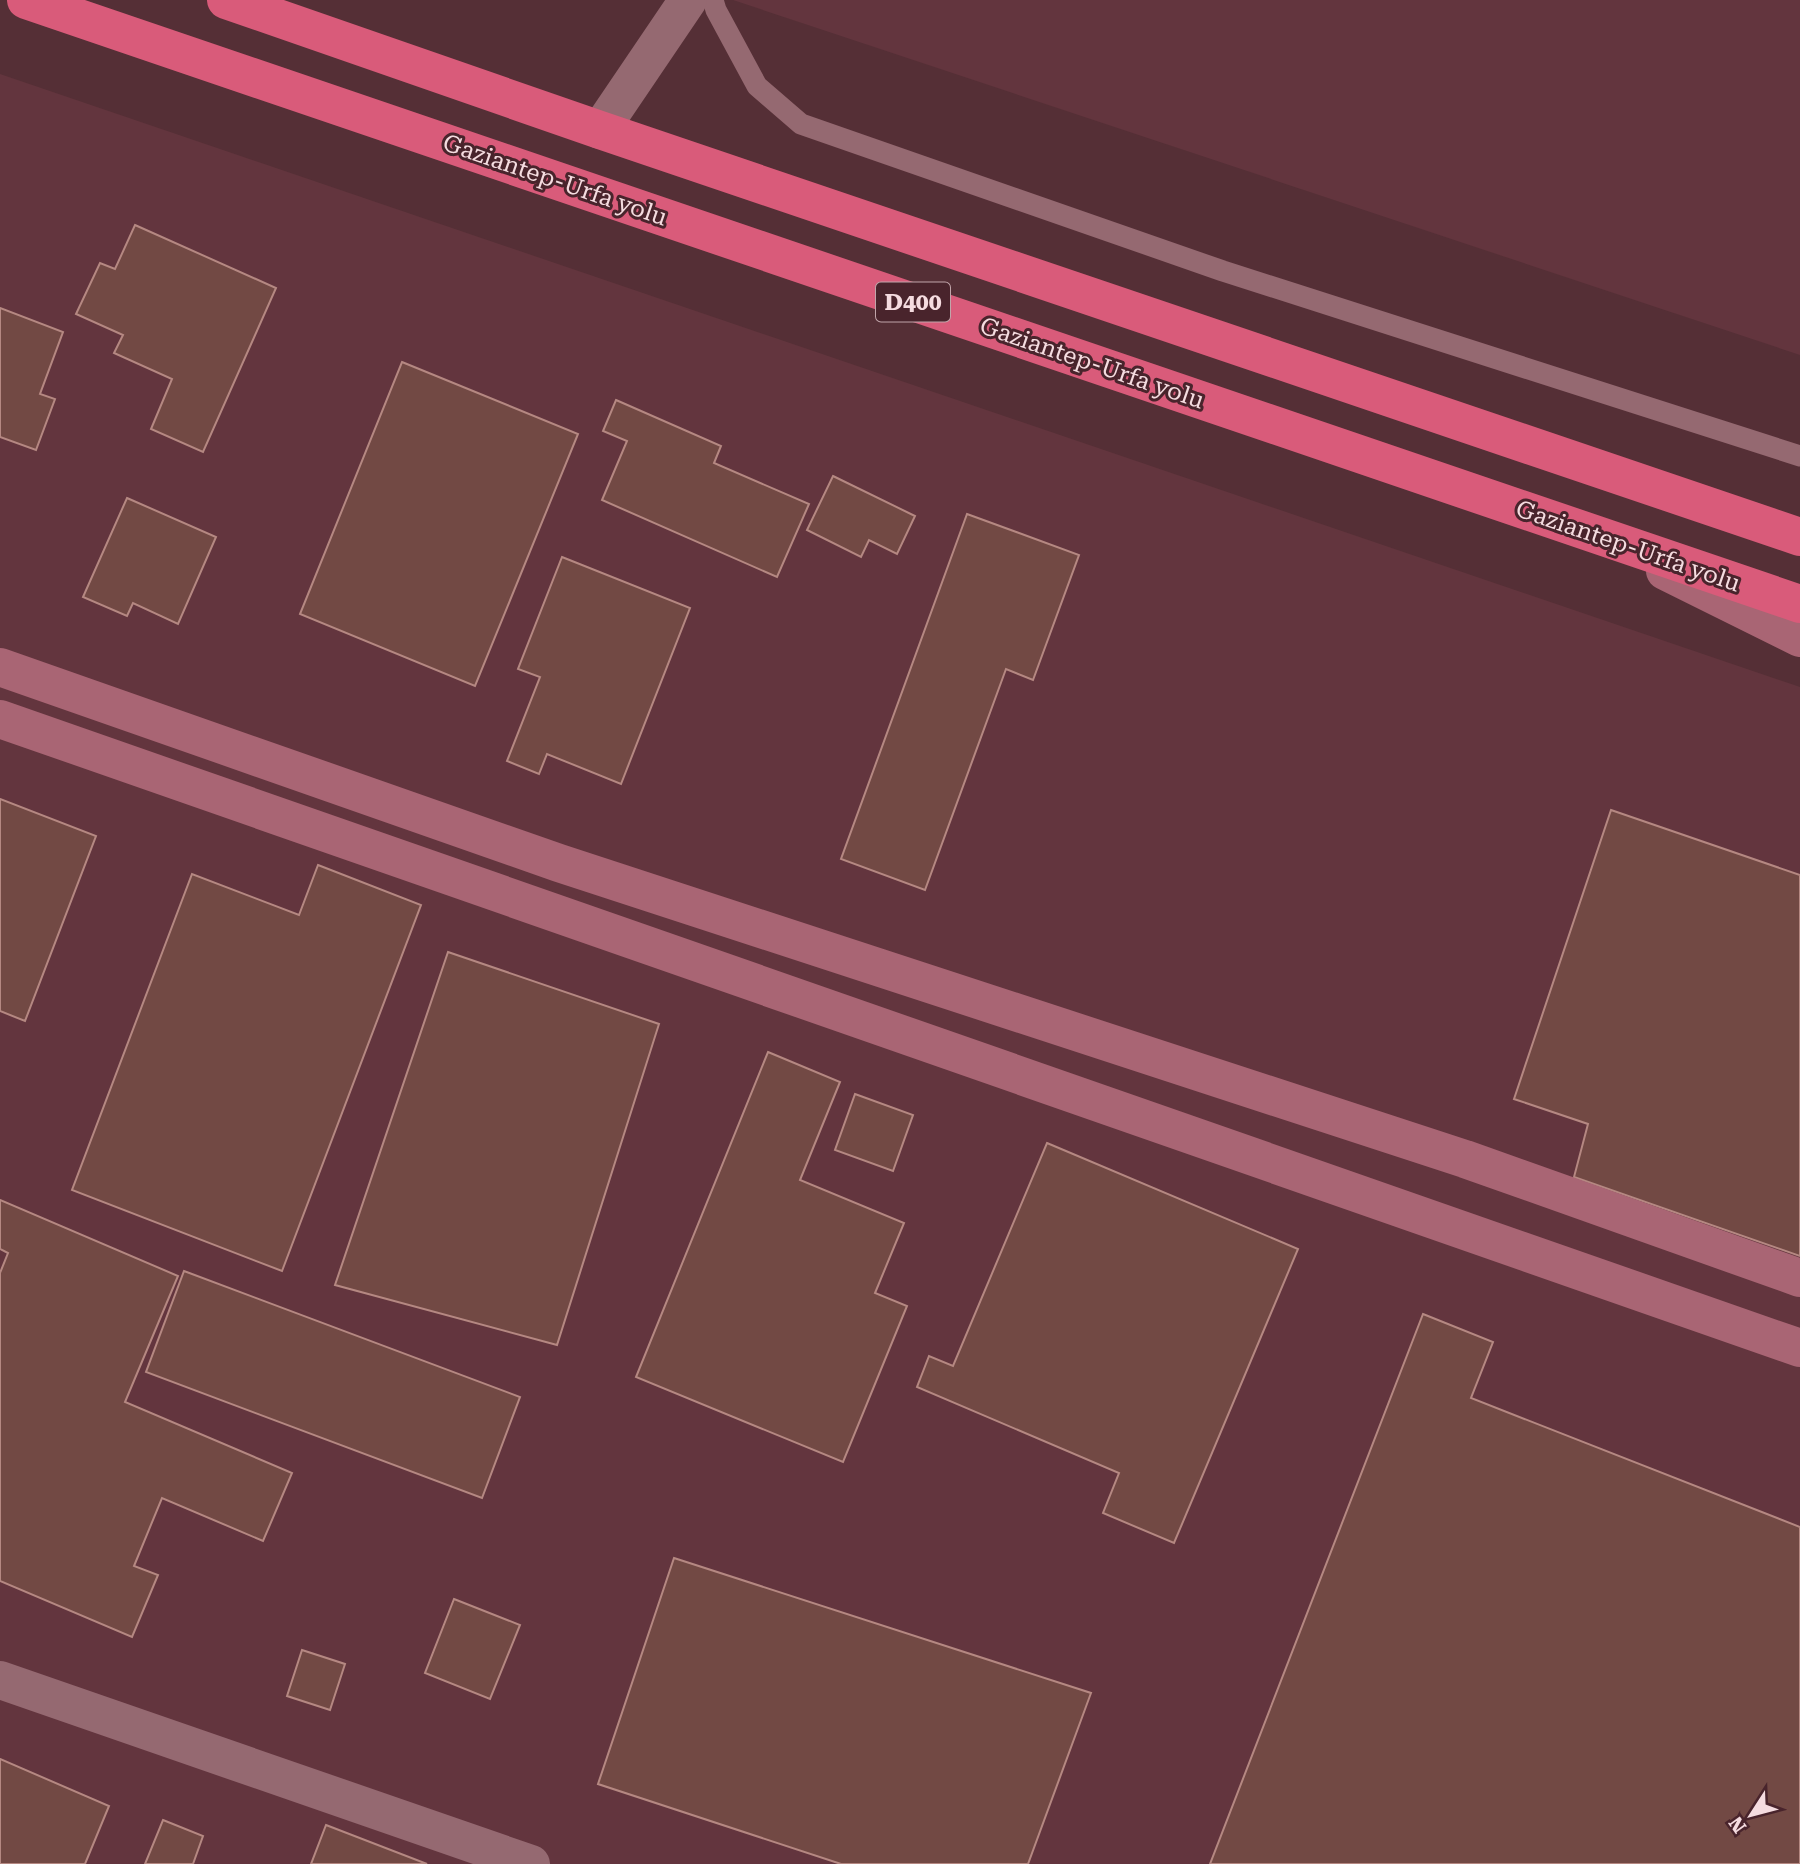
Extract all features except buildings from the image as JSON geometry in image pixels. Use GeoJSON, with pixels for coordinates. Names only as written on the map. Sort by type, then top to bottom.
{"type":"FeatureCollection","features":[{"type":"Feature","properties":{"kind":"highway","name":"Gaziantep-Urfa yolu"},"geometry":{"type":"LineString","coordinates":[[26,0],[1800,604]]}},
{"type":"Feature","properties":{"kind":"highway","name":"D400"},"geometry":{"type":"LineString","coordinates":[[226,0],[600,130],[1800,537]]}},
{"type":"Feature","properties":{"kind":"street"},"geometry":{"type":"LineString","coordinates":[[600,130],[688,0]]}},
{"type":"Feature","properties":{"kind":"street"},"geometry":{"type":"LineString","coordinates":[[1582,530],[1800,638]]}},
{"type":"Feature","properties":{"kind":"street"},"geometry":{"type":"LineString","coordinates":[[0,667],[559,863],[1465,1159],[1800,1278]]}},
{"type":"Feature","properties":{"kind":"street"},"geometry":{"type":"LineString","coordinates":[[0,719],[1800,1348]]}},
{"type":"Feature","properties":{"kind":"street"},"geometry":{"type":"LineString","coordinates":[[0,1680],[531,1864]]}},
{"type":"Feature","properties":{"kind":"lane"},"geometry":{"type":"LineString","coordinates":[[713,0],[757,86],[801,124],[1223,271],[1800,456]]}},
{"type":"Feature","properties":{"kind":"shaded area"},"geometry":{"type":"Polygon","coordinates":[[[733,0],[1800,0],[1800,355],[733,0]]]}},
{"type":"Feature","properties":{"kind":"shaded area"},"geometry":{"type":"Polygon","coordinates":[[[0,74],[1800,687],[1800,1864],[0,1864],[0,74]]]}}]}
